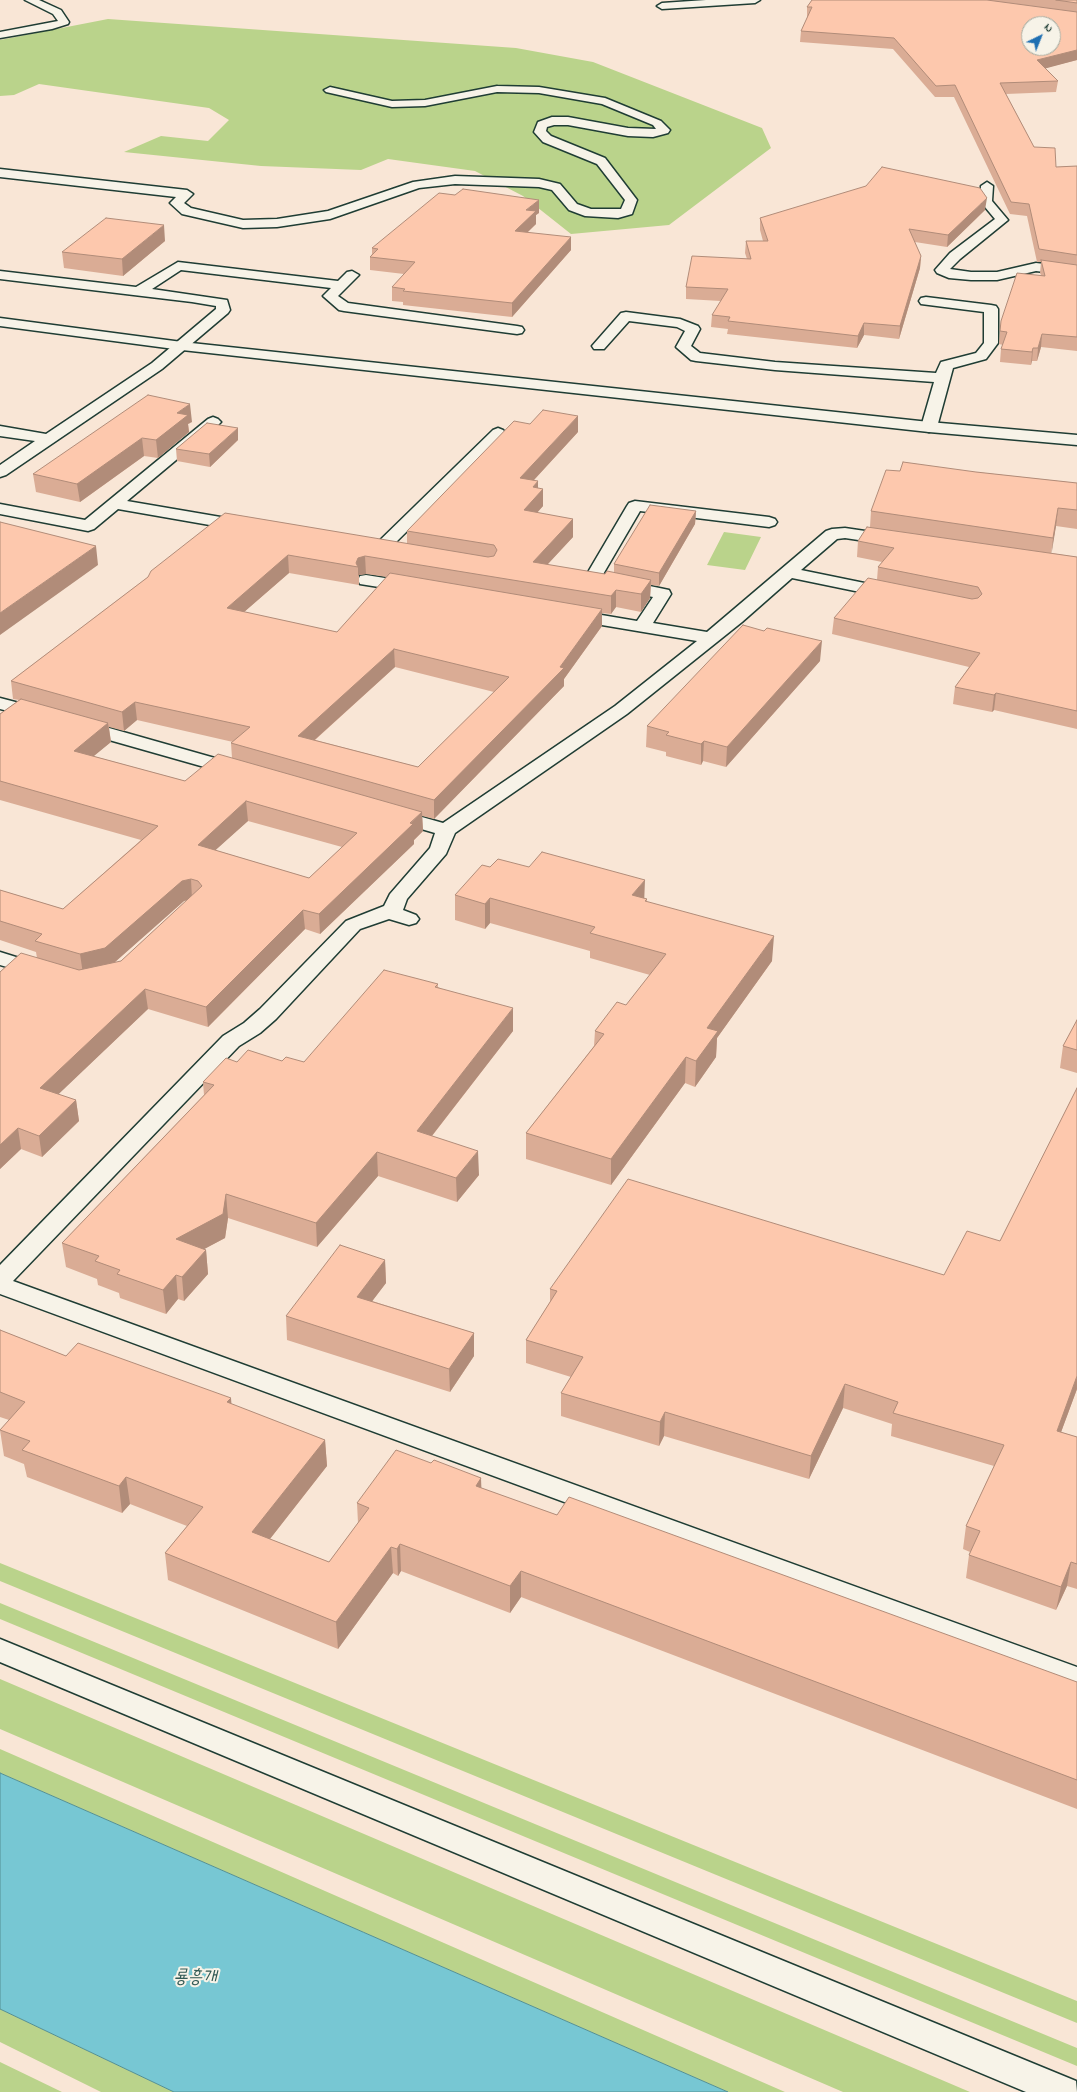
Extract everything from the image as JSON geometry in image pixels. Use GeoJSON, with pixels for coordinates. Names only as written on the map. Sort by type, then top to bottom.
{"type":"FeatureCollection","features":[{"type":"Feature","properties":{"kind":"street"},"geometry":{"type":"LineString","coordinates":[[0,35],[52,26],[64,22],[57,12],[30,0]]}},
{"type":"Feature","properties":{"kind":"street"},"geometry":{"type":"LineString","coordinates":[[662,6],[755,0]]}},
{"type":"Feature","properties":{"kind":"street"},"geometry":{"type":"LineString","coordinates":[[0,173],[187,194],[176,203],[187,211],[243,224],[277,223],[330,215],[417,185],[455,180],[539,183],[556,187],[573,207],[590,213],[618,214],[627,211],[631,200],[601,161],[584,153],[561,146],[547,139],[540,132],[542,125],[552,121],[568,121],[628,132],[653,134],[664,130],[657,124],[605,101],[538,90],[497,89],[425,103],[392,104],[330,90]]}},
{"type":"Feature","properties":{"kind":"street"},"geometry":{"type":"LineString","coordinates":[[987,186],[986,201],[1002,220],[955,256],[942,270],[949,274],[971,276],[996,276],[1036,267],[1077,272]]}},
{"type":"Feature","properties":{"kind":"street"},"geometry":{"type":"LineString","coordinates":[[0,265],[36,269],[57,277],[61,282]]}},
{"type":"Feature","properties":{"kind":"street"},"geometry":{"type":"LineString","coordinates":[[140,291],[178,266],[342,285]]}},
{"type":"Feature","properties":{"kind":"street"},"geometry":{"type":"LineString","coordinates":[[0,275],[192,298],[222,303],[223,310],[204,328],[157,366],[0,472]]}},
{"type":"Feature","properties":{"kind":"street"},"geometry":{"type":"LineString","coordinates":[[352,275],[330,296],[344,308],[516,330]]}},
{"type":"Feature","properties":{"kind":"street"},"geometry":{"type":"LineString","coordinates":[[926,301],[991,308],[991,343],[980,356],[946,365],[929,427]]}},
{"type":"Feature","properties":{"kind":"street"},"geometry":{"type":"LineString","coordinates":[[598,346],[626,316],[680,323],[693,328],[683,347],[696,357],[775,366],[942,378]]}},
{"type":"Feature","properties":{"kind":"street"},"geometry":{"type":"LineString","coordinates":[[0,322],[182,346],[929,427],[1077,440]]}},
{"type":"Feature","properties":{"kind":"street"},"geometry":{"type":"LineString","coordinates":[[0,509],[88,526],[213,422]]}},
{"type":"Feature","properties":{"kind":"street"},"geometry":{"type":"LineString","coordinates":[[0,431],[48,439]]}},
{"type":"Feature","properties":{"kind":"street"},"geometry":{"type":"LineString","coordinates":[[380,549],[498,433]]}},
{"type":"Feature","properties":{"kind":"street"},"geometry":{"type":"LineString","coordinates":[[114,504],[262,529]]}},
{"type":"Feature","properties":{"kind":"street"},"geometry":{"type":"LineString","coordinates":[[642,626],[663,594],[592,579],[635,506],[769,522]]}},
{"type":"Feature","properties":{"kind":"street"},"geometry":{"type":"LineString","coordinates":[[0,1280],[231,1041],[252,1028],[268,1014],[353,925],[401,914],[397,898],[439,850],[446,830],[621,710],[711,638],[832,534],[845,533],[907,542]]}},
{"type":"Feature","properties":{"kind":"street"},"geometry":{"type":"LineString","coordinates":[[789,572],[902,595]]}},
{"type":"Feature","properties":{"kind":"street"},"geometry":{"type":"LineString","coordinates":[[366,580],[429,590]]}},
{"type":"Feature","properties":{"kind":"street"},"geometry":{"type":"LineString","coordinates":[[555,612],[711,638]]}},
{"type":"Feature","properties":{"kind":"street"},"geometry":{"type":"LineString","coordinates":[[0,703],[256,775]]}},
{"type":"Feature","properties":{"kind":"street"},"geometry":{"type":"LineString","coordinates":[[377,810],[446,830]]}},
{"type":"Feature","properties":{"kind":"street"},"geometry":{"type":"LineString","coordinates":[[0,958],[60,976]]}},
{"type":"Feature","properties":{"kind":"street"},"geometry":{"type":"LineString","coordinates":[[0,1285],[1077,1679]]}},
{"type":"Feature","properties":{"kind":"street"},"geometry":{"type":"LineString","coordinates":[[0,1650],[1064,2092]]}},
{"type":"Feature","properties":{"kind":"green space"},"geometry":{"type":"Polygon","coordinates":[[[108,19],[516,48],[593,62],[762,128],[771,148],[669,225],[571,234],[523,196],[475,171],[388,159],[361,170],[261,166],[124,152],[161,136],[208,141],[229,120],[209,108],[39,84],[14,95],[0,96],[0,40],[108,19]]]}},
{"type":"Feature","properties":{"kind":"green space"},"geometry":{"type":"Polygon","coordinates":[[[724,532],[761,537],[745,570],[707,565],[724,532]]]}},
{"type":"Feature","properties":{"kind":"green space"},"geometry":{"type":"Polygon","coordinates":[[[0,1563],[1077,2001],[1077,2023],[0,1581],[0,1563]]]}},
{"type":"Feature","properties":{"kind":"green space"},"geometry":{"type":"Polygon","coordinates":[[[0,1603],[1077,2048],[1077,2066],[0,1619],[0,1603]]]}},
{"type":"Feature","properties":{"kind":"green space"},"geometry":{"type":"Polygon","coordinates":[[[0,1679],[970,2092],[843,2092],[0,1729],[0,1679]]]}},
{"type":"Feature","properties":{"kind":"green space"},"geometry":{"type":"Polygon","coordinates":[[[0,1749],[785,2092],[728,2092],[0,1773],[0,1749]]]}},
{"type":"Feature","properties":{"kind":"green space"},"geometry":{"type":"Polygon","coordinates":[[[0,2009],[174,2092],[101,2092],[0,2042],[0,2009]]]}},
{"type":"Feature","properties":{"kind":"green space"},"geometry":{"type":"Polygon","coordinates":[[[0,2062],[62,2092],[0,2092],[0,2062]]]}},
{"type":"Feature","properties":{"kind":"water","name":"룡흥개"},"geometry":{"type":"Polygon","coordinates":[[[0,1773],[728,2092],[174,2092],[0,2009],[0,1773]]]}},
{"type":"Feature","properties":{"kind":"building"},"geometry":{"type":"Polygon","coordinates":[[[812,0],[987,0],[1077,12],[1077,50],[1061,54],[1061,16],[1021,16],[1021,56],[1053,56],[1037,60],[1058,81],[1000,83],[1034,147],[1055,148],[1056,167],[1077,166],[1077,255],[1039,249],[1029,204],[1011,202],[955,85],[936,86],[894,38],[801,31],[812,7],[807,7],[812,0]]]}},
{"type":"Feature","properties":{"kind":"building"},"geometry":{"type":"Polygon","coordinates":[[[1056,0],[1077,0],[1077,3],[1056,0]]]}},
{"type":"Feature","properties":{"kind":"building"},"geometry":{"type":"Polygon","coordinates":[[[882,167],[980,188],[987,198],[948,235],[909,229],[921,256],[900,326],[864,323],[858,336],[728,321],[730,317],[712,315],[728,289],[686,287],[692,256],[751,259],[746,241],[768,241],[760,218],[866,186],[882,167]]]}},
{"type":"Feature","properties":{"kind":"building"},"geometry":{"type":"Polygon","coordinates":[[[463,189],[539,200],[526,210],[536,211],[515,231],[571,237],[512,303],[403,291],[405,289],[392,287],[415,262],[370,257],[378,249],[372,248],[439,193],[455,195],[463,189]]]}},
{"type":"Feature","properties":{"kind":"building"},"geometry":{"type":"Polygon","coordinates":[[[106,218],[164,225],[122,259],[62,252],[106,218]]]}},
{"type":"Feature","properties":{"kind":"building"},"geometry":{"type":"Polygon","coordinates":[[[1041,260],[1077,265],[1077,337],[1042,334],[1038,348],[1033,348],[1032,352],[1001,349],[1007,332],[1000,331],[1001,321],[1017,273],[1045,276],[1041,260]]]}},
{"type":"Feature","properties":{"kind":"building"},"geometry":{"type":"Polygon","coordinates":[[[148,395],[190,404],[177,413],[188,415],[156,440],[142,438],[77,484],[33,474],[148,395]]]}},
{"type":"Feature","properties":{"kind":"building"},"geometry":{"type":"Polygon","coordinates":[[[543,410],[578,416],[520,478],[538,481],[533,487],[543,489],[524,510],[573,519],[533,562],[605,574],[607,571],[651,580],[641,594],[616,590],[611,596],[365,556],[358,558],[356,563],[358,567],[288,555],[227,608],[337,632],[390,573],[602,609],[560,667],[564,668],[434,800],[231,743],[250,727],[135,702],[122,712],[11,681],[148,577],[151,571],[225,513],[488,557],[494,556],[497,550],[494,545],[407,531],[514,421],[530,424],[543,410]],[[394,649],[298,736],[418,767],[509,677],[394,649]]]}},
{"type":"Feature","properties":{"kind":"building"},"geometry":{"type":"Polygon","coordinates":[[[207,423],[238,428],[209,454],[176,449],[207,423]]]}},
{"type":"Feature","properties":{"kind":"building"},"geometry":{"type":"Polygon","coordinates":[[[903,462],[1077,483],[1077,510],[1058,508],[1053,538],[871,511],[886,470],[900,471],[903,462]]]}},
{"type":"Feature","properties":{"kind":"building"},"geometry":{"type":"Polygon","coordinates":[[[650,505],[696,511],[659,573],[614,564],[650,505]]]}},
{"type":"Feature","properties":{"kind":"building"},"geometry":{"type":"Polygon","coordinates":[[[0,522],[96,546],[0,613],[0,522]]]}},
{"type":"Feature","properties":{"kind":"building"},"geometry":{"type":"Polygon","coordinates":[[[867,527],[1077,557],[1077,711],[996,693],[994,695],[955,687],[980,653],[834,618],[868,578],[972,599],[978,598],[982,594],[978,587],[878,567],[894,548],[858,541],[867,527]]]}},
{"type":"Feature","properties":{"kind":"building"},"geometry":{"type":"Polygon","coordinates":[[[743,625],[764,631],[767,628],[822,641],[727,747],[704,741],[701,744],[666,735],[669,732],[647,726],[743,625]]]}},
{"type":"Feature","properties":{"kind":"building"},"geometry":{"type":"Polygon","coordinates":[[[21,699],[108,723],[74,751],[185,781],[218,754],[422,812],[410,823],[413,824],[319,914],[303,910],[206,1007],[145,989],[40,1088],[76,1100],[39,1136],[18,1128],[0,1145],[0,972],[21,953],[79,970],[121,961],[202,886],[198,881],[191,879],[182,881],[105,948],[80,954],[35,941],[42,934],[0,921],[0,890],[63,909],[158,826],[0,781],[0,714],[21,699]],[[246,801],[198,845],[309,878],[357,833],[246,801]]]}},
{"type":"Feature","properties":{"kind":"building"},"geometry":{"type":"Polygon","coordinates":[[[542,852],[645,880],[632,895],[647,899],[645,901],[774,936],[707,1028],[718,1031],[696,1061],[686,1057],[611,1159],[526,1133],[604,1034],[595,1031],[617,1002],[626,1005],[666,954],[590,933],[595,927],[490,898],[485,904],[455,895],[482,865],[490,867],[498,859],[529,867],[542,852]]]}},
{"type":"Feature","properties":{"kind":"building"},"geometry":{"type":"Polygon","coordinates":[[[384,970],[438,984],[435,987],[513,1008],[417,1131],[478,1151],[456,1178],[377,1152],[316,1223],[226,1194],[223,1214],[176,1239],[206,1250],[182,1277],[176,1275],[163,1290],[117,1274],[120,1270],[95,1261],[99,1256],[62,1243],[214,1085],[203,1082],[226,1058],[237,1062],[248,1050],[282,1061],[286,1057],[304,1062],[384,970]]]}},
{"type":"Feature","properties":{"kind":"building"},"geometry":{"type":"Polygon","coordinates":[[[1077,1020],[1077,1050],[1063,1046],[1077,1020]]]}},
{"type":"Feature","properties":{"kind":"building"},"geometry":{"type":"Polygon","coordinates":[[[1077,1088],[1077,1376],[1057,1431],[1077,1437],[1077,1564],[1071,1562],[1061,1587],[969,1555],[980,1531],[966,1526],[1004,1445],[893,1413],[898,1402],[845,1384],[811,1456],[665,1412],[660,1422],[561,1393],[583,1357],[526,1340],[557,1291],[550,1289],[628,1179],[944,1275],[967,1231],[1000,1241],[1077,1088]]]}},
{"type":"Feature","properties":{"kind":"building"},"geometry":{"type":"Polygon","coordinates":[[[340,1245],[385,1260],[357,1297],[474,1333],[449,1369],[286,1316],[340,1245]]]}},
{"type":"Feature","properties":{"kind":"building"},"geometry":{"type":"Polygon","coordinates":[[[0,1330],[66,1356],[78,1343],[231,1398],[227,1402],[325,1440],[252,1532],[329,1562],[369,1508],[357,1503],[396,1450],[431,1463],[434,1460],[481,1478],[476,1486],[557,1515],[569,1497],[1077,1682],[1077,1780],[521,1571],[510,1586],[400,1544],[397,1549],[391,1547],[336,1622],[165,1553],[203,1507],[126,1477],[119,1486],[22,1450],[30,1441],[0,1430],[25,1402],[0,1392],[0,1330]]]}}]}
